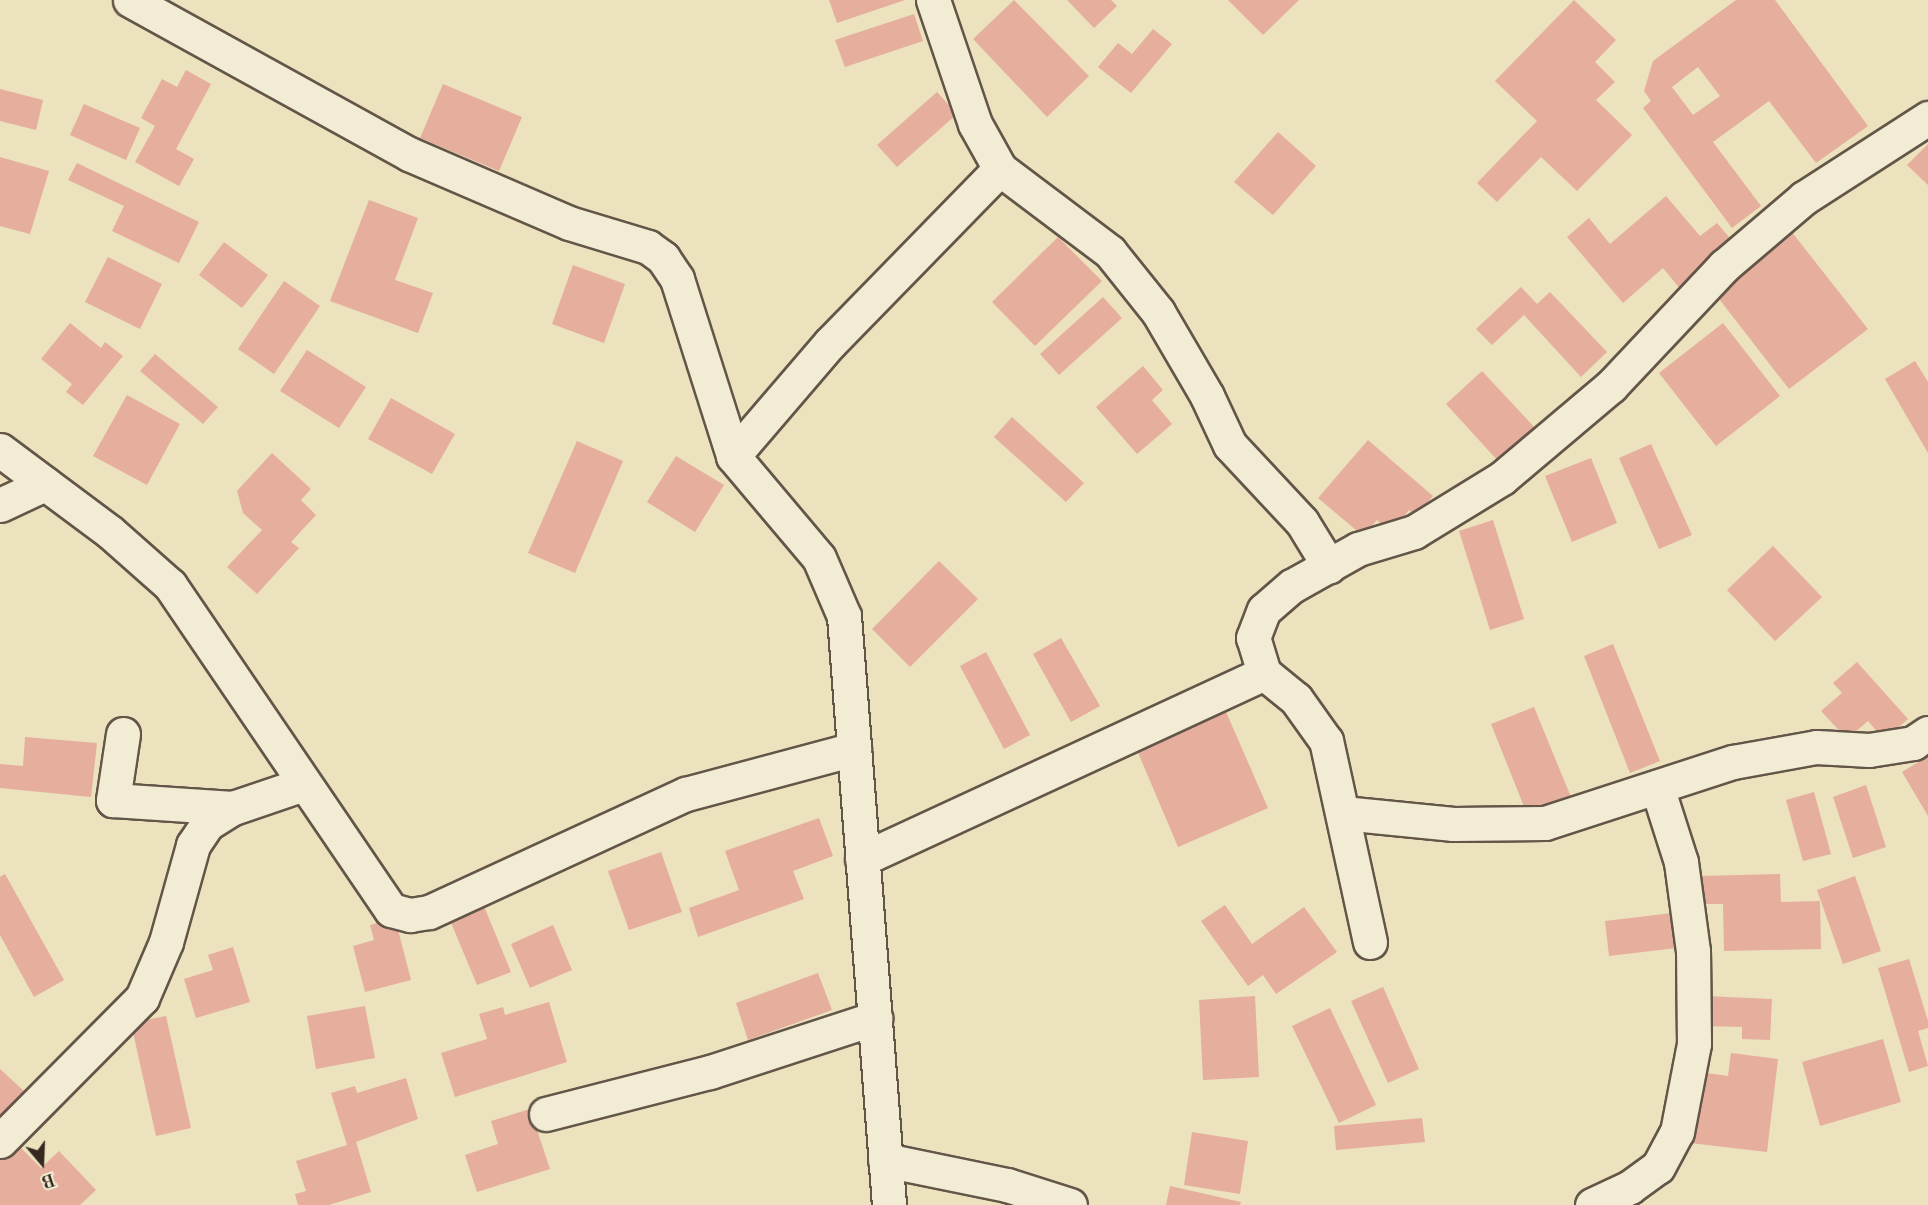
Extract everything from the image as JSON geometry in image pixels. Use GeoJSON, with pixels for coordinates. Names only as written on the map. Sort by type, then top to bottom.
{"type":"FeatureCollection","features":[{"type":"Feature","properties":{"kind":"street"},"geometry":{"type":"LineString","coordinates":[[130,0],[409,154],[568,223],[648,248],[663,258],[677,279],[733,456],[819,558],[844,616],[889,1205]]}},
{"type":"Feature","properties":{"kind":"street"},"geometry":{"type":"LineString","coordinates":[[933,0],[975,124],[1000,169],[1110,252],[1158,312],[1207,396],[1230,446],[1302,522],[1329,566]]}},
{"type":"Feature","properties":{"kind":"street"},"geometry":{"type":"LineString","coordinates":[[1370,942],[1326,741],[1296,699],[1264,673],[1252,638],[1264,610],[1292,586],[1358,549],[1414,532],[1502,478],[1611,386],[1724,266],[1804,198],[1928,118]]}},
{"type":"Feature","properties":{"kind":"street"},"geometry":{"type":"LineString","coordinates":[[733,456],[830,344],[1000,169]]}},
{"type":"Feature","properties":{"kind":"street"},"geometry":{"type":"LineString","coordinates":[[0,450],[110,532],[170,585],[380,898],[391,910],[410,915],[429,912],[686,794],[854,749]]}},
{"type":"Feature","properties":{"kind":"street"},"geometry":{"type":"LineString","coordinates":[[0,505],[45,484]]}},
{"type":"Feature","properties":{"kind":"street"},"geometry":{"type":"LineString","coordinates":[[862,859],[1264,673]]}},
{"type":"Feature","properties":{"kind":"street"},"geometry":{"type":"LineString","coordinates":[[1343,813],[1453,824],[1545,823],[1733,762],[1816,747],[1869,750],[1913,743],[1928,733]]}},
{"type":"Feature","properties":{"kind":"street"},"geometry":{"type":"LineString","coordinates":[[123,734],[113,800],[234,808]]}},
{"type":"Feature","properties":{"kind":"street"},"geometry":{"type":"LineString","coordinates":[[0,1140],[142,998],[166,942],[193,845],[207,824],[234,808],[304,784]]}},
{"type":"Feature","properties":{"kind":"street"},"geometry":{"type":"LineString","coordinates":[[1592,1205],[1630,1187],[1658,1167],[1677,1132],[1694,1044],[1693,951],[1681,862],[1657,787]]}},
{"type":"Feature","properties":{"kind":"street"},"geometry":{"type":"LineString","coordinates":[[546,1114],[710,1072],[875,1018]]}},
{"type":"Feature","properties":{"kind":"street"},"geometry":{"type":"LineString","coordinates":[[885,1160],[1007,1185],[1070,1205]]}},
{"type":"Feature","properties":{"kind":"building"},"geometry":{"type":"Polygon","coordinates":[[[829,0],[905,0],[837,23],[829,0]]]}},
{"type":"Feature","properties":{"kind":"building"},"geometry":{"type":"Polygon","coordinates":[[[1014,0],[1089,76],[1047,117],[973,39],[1014,0]]]}},
{"type":"Feature","properties":{"kind":"building"},"geometry":{"type":"Polygon","coordinates":[[[1067,0],[1111,0],[1117,6],[1094,28],[1067,0]]]}},
{"type":"Feature","properties":{"kind":"building"},"geometry":{"type":"Polygon","coordinates":[[[1228,0],[1299,0],[1263,35],[1228,0]]]}},
{"type":"Feature","properties":{"kind":"building"},"geometry":{"type":"Polygon","coordinates":[[[1574,0],[1616,40],[1595,62],[1615,82],[1596,100],[1632,135],[1577,191],[1541,157],[1497,202],[1477,183],[1537,121],[1495,81],[1574,0]]]}},
{"type":"Feature","properties":{"kind":"building"},"geometry":{"type":"Polygon","coordinates":[[[1736,0],[1775,0],[1868,126],[1816,163],[1769,101],[1713,142],[1761,206],[1732,228],[1643,108],[1651,101],[1644,91],[1653,61],[1736,0]],[[1698,67],[1672,87],[1693,115],[1720,96],[1698,67]]]}},
{"type":"Feature","properties":{"kind":"building"},"geometry":{"type":"Polygon","coordinates":[[[914,14],[923,41],[845,67],[835,40],[914,14]]]}},
{"type":"Feature","properties":{"kind":"building"},"geometry":{"type":"Polygon","coordinates":[[[1153,29],[1172,44],[1131,93],[1098,67],[1118,43],[1132,54],[1153,29]]]}},
{"type":"Feature","properties":{"kind":"building"},"geometry":{"type":"Polygon","coordinates":[[[186,70],[211,84],[176,149],[194,159],[179,186],[135,162],[155,126],[141,118],[162,79],[177,87],[186,70]]]}},
{"type":"Feature","properties":{"kind":"building"},"geometry":{"type":"Polygon","coordinates":[[[443,84],[522,117],[499,171],[420,138],[443,84]]]}},
{"type":"Feature","properties":{"kind":"building"},"geometry":{"type":"Polygon","coordinates":[[[0,89],[43,100],[36,130],[0,121],[0,89]]]}},
{"type":"Feature","properties":{"kind":"building"},"geometry":{"type":"Polygon","coordinates":[[[937,92],[957,114],[897,167],[877,145],[937,92]]]}},
{"type":"Feature","properties":{"kind":"building"},"geometry":{"type":"Polygon","coordinates":[[[84,104],[140,128],[126,160],[70,135],[84,104]]]}},
{"type":"Feature","properties":{"kind":"building"},"geometry":{"type":"Polygon","coordinates":[[[1278,132],[1316,166],[1273,215],[1234,182],[1278,132]]]}},
{"type":"Feature","properties":{"kind":"building"},"geometry":{"type":"Polygon","coordinates":[[[1928,144],[1928,185],[1907,165],[1928,144]]]}},
{"type":"Feature","properties":{"kind":"building"},"geometry":{"type":"Polygon","coordinates":[[[0,157],[49,171],[30,234],[0,226],[0,157]]]}},
{"type":"Feature","properties":{"kind":"building"},"geometry":{"type":"Polygon","coordinates":[[[77,163],[199,222],[179,263],[112,231],[124,206],[68,180],[77,163]]]}},
{"type":"Feature","properties":{"kind":"building"},"geometry":{"type":"Polygon","coordinates":[[[1666,196],[1700,236],[1717,223],[1735,244],[1681,290],[1663,268],[1623,303],[1567,237],[1589,218],[1610,244],[1666,196]]]}},
{"type":"Feature","properties":{"kind":"building"},"geometry":{"type":"Polygon","coordinates":[[[369,200],[418,218],[395,280],[433,293],[418,333],[330,301],[369,200]]]}},
{"type":"Feature","properties":{"kind":"building"},"geometry":{"type":"Polygon","coordinates":[[[1787,226],[1868,329],[1789,389],[1709,286],[1787,226]]]}},
{"type":"Feature","properties":{"kind":"building"},"geometry":{"type":"Polygon","coordinates":[[[1058,237],[1102,281],[1035,346],[992,302],[1058,237]]]}},
{"type":"Feature","properties":{"kind":"building"},"geometry":{"type":"Polygon","coordinates":[[[224,242],[268,275],[242,308],[199,275],[224,242]]]}},
{"type":"Feature","properties":{"kind":"building"},"geometry":{"type":"Polygon","coordinates":[[[108,257],[162,284],[140,329],[85,302],[108,257]]]}},
{"type":"Feature","properties":{"kind":"building"},"geometry":{"type":"Polygon","coordinates":[[[573,265],[625,284],[604,343],[552,324],[573,265]]]}},
{"type":"Feature","properties":{"kind":"building"},"geometry":{"type":"Polygon","coordinates":[[[284,281],[320,306],[274,374],[238,349],[284,281]]]}},
{"type":"Feature","properties":{"kind":"building"},"geometry":{"type":"Polygon","coordinates":[[[1521,287],[1537,304],[1550,292],[1607,352],[1581,377],[1524,315],[1492,345],[1476,329],[1521,287]]]}},
{"type":"Feature","properties":{"kind":"building"},"geometry":{"type":"Polygon","coordinates":[[[1103,297],[1122,318],[1059,375],[1040,354],[1103,297]]]}},
{"type":"Feature","properties":{"kind":"building"},"geometry":{"type":"Polygon","coordinates":[[[70,323],[101,348],[105,342],[123,356],[83,405],[66,392],[72,384],[41,359],[70,323]]]}},
{"type":"Feature","properties":{"kind":"building"},"geometry":{"type":"Polygon","coordinates":[[[1723,323],[1780,396],[1716,446],[1659,373],[1723,323]]]}},
{"type":"Feature","properties":{"kind":"building"},"geometry":{"type":"Polygon","coordinates":[[[307,350],[366,387],[339,428],[280,391],[307,350]]]}},
{"type":"Feature","properties":{"kind":"building"},"geometry":{"type":"Polygon","coordinates":[[[155,354],[218,407],[203,424],[140,371],[155,354]]]}},
{"type":"Feature","properties":{"kind":"building"},"geometry":{"type":"Polygon","coordinates":[[[1915,361],[1928,382],[1928,453],[1885,379],[1915,361]]]}},
{"type":"Feature","properties":{"kind":"building"},"geometry":{"type":"Polygon","coordinates":[[[1143,366],[1163,390],[1152,400],[1172,424],[1137,454],[1096,407],[1143,366]]]}},
{"type":"Feature","properties":{"kind":"building"},"geometry":{"type":"Polygon","coordinates":[[[1482,371],[1536,429],[1499,462],[1446,404],[1482,371]]]}},
{"type":"Feature","properties":{"kind":"building"},"geometry":{"type":"Polygon","coordinates":[[[127,395],[180,424],[147,485],[93,456],[127,395]]]}},
{"type":"Feature","properties":{"kind":"building"},"geometry":{"type":"Polygon","coordinates":[[[391,398],[455,434],[432,474],[368,439],[391,398]]]}},
{"type":"Feature","properties":{"kind":"building"},"geometry":{"type":"Polygon","coordinates":[[[1012,417],[1084,483],[1066,502],[994,437],[1012,417]]]}},
{"type":"Feature","properties":{"kind":"building"},"geometry":{"type":"Polygon","coordinates":[[[1368,440],[1433,496],[1416,516],[1409,510],[1391,533],[1377,520],[1363,536],[1318,498],[1368,440]]]}},
{"type":"Feature","properties":{"kind":"building"},"geometry":{"type":"Polygon","coordinates":[[[577,441],[623,461],[575,573],[528,553],[577,441]]]}},
{"type":"Feature","properties":{"kind":"building"},"geometry":{"type":"Polygon","coordinates":[[[1651,444],[1692,535],[1659,549],[1619,458],[1651,444]]]}},
{"type":"Feature","properties":{"kind":"building"},"geometry":{"type":"Polygon","coordinates":[[[272,453],[311,489],[301,500],[316,515],[291,542],[299,548],[257,594],[227,567],[262,530],[243,513],[237,491],[272,453]]]}},
{"type":"Feature","properties":{"kind":"building"},"geometry":{"type":"Polygon","coordinates":[[[676,456],[724,485],[695,532],[647,502],[676,456]]]}},
{"type":"Feature","properties":{"kind":"building"},"geometry":{"type":"Polygon","coordinates":[[[1591,458],[1617,523],[1572,542],[1545,476],[1591,458]]]}},
{"type":"Feature","properties":{"kind":"building"},"geometry":{"type":"Polygon","coordinates":[[[1493,520],[1524,619],[1490,630],[1459,531],[1493,520]]]}},
{"type":"Feature","properties":{"kind":"building"},"geometry":{"type":"Polygon","coordinates":[[[1773,546],[1822,597],[1775,641],[1727,590],[1773,546]]]}},
{"type":"Feature","properties":{"kind":"building"},"geometry":{"type":"Polygon","coordinates":[[[939,561],[978,599],[910,667],[872,629],[939,561]]]}},
{"type":"Feature","properties":{"kind":"building"},"geometry":{"type":"Polygon","coordinates":[[[1061,638],[1100,706],[1071,722],[1033,654],[1061,638]]]}},
{"type":"Feature","properties":{"kind":"building"},"geometry":{"type":"Polygon","coordinates":[[[1613,644],[1660,761],[1630,773],[1584,656],[1613,644]]]}},
{"type":"Feature","properties":{"kind":"building"},"geometry":{"type":"Polygon","coordinates":[[[986,652],[1030,735],[1004,749],[960,666],[986,652]]]}},
{"type":"Feature","properties":{"kind":"building"},"geometry":{"type":"Polygon","coordinates":[[[1857,662],[1908,719],[1884,740],[1868,721],[1847,739],[1821,711],[1842,693],[1833,683],[1857,662]]]}},
{"type":"Feature","properties":{"kind":"building"},"geometry":{"type":"Polygon","coordinates":[[[1223,705],[1268,808],[1178,847],[1134,743],[1223,705]]]}},
{"type":"Feature","properties":{"kind":"building"},"geometry":{"type":"Polygon","coordinates":[[[1534,707],[1573,802],[1529,819],[1491,724],[1534,707]]]}},
{"type":"Feature","properties":{"kind":"building"},"geometry":{"type":"Polygon","coordinates":[[[25,737],[97,743],[91,797],[0,788],[0,764],[23,766],[25,737]]]}},
{"type":"Feature","properties":{"kind":"building"},"geometry":{"type":"Polygon","coordinates":[[[1928,742],[1928,816],[1902,772],[1925,758],[1918,748],[1928,742]]]}},
{"type":"Feature","properties":{"kind":"building"},"geometry":{"type":"Polygon","coordinates":[[[1866,785],[1886,847],[1853,858],[1833,797],[1866,785]]]}},
{"type":"Feature","properties":{"kind":"building"},"geometry":{"type":"Polygon","coordinates":[[[1814,792],[1831,854],[1803,861],[1786,800],[1814,792]]]}},
{"type":"Feature","properties":{"kind":"building"},"geometry":{"type":"Polygon","coordinates":[[[819,818],[833,856],[793,871],[804,899],[698,937],[689,908],[739,890],[725,851],[819,818]]]}},
{"type":"Feature","properties":{"kind":"building"},"geometry":{"type":"Polygon","coordinates":[[[661,852],[682,912],[629,930],[608,871],[661,852]]]}},
{"type":"Feature","properties":{"kind":"building"},"geometry":{"type":"Polygon","coordinates":[[[5,874],[64,980],[34,997],[0,935],[0,877],[5,874]]]}},
{"type":"Feature","properties":{"kind":"building"},"geometry":{"type":"Polygon","coordinates":[[[1780,874],[1781,902],[1820,901],[1821,949],[1724,951],[1723,904],[1700,904],[1699,876],[1780,874]]]}},
{"type":"Feature","properties":{"kind":"building"},"geometry":{"type":"Polygon","coordinates":[[[1855,876],[1881,951],[1843,964],[1817,890],[1855,876]]]}},
{"type":"Feature","properties":{"kind":"building"},"geometry":{"type":"Polygon","coordinates":[[[481,899],[511,972],[477,985],[447,913],[481,899]]]}},
{"type":"Feature","properties":{"kind":"building"},"geometry":{"type":"Polygon","coordinates":[[[1225,905],[1252,944],[1304,907],[1337,952],[1276,994],[1263,975],[1248,986],[1201,921],[1225,905]]]}},
{"type":"Feature","properties":{"kind":"building"},"geometry":{"type":"Polygon","coordinates":[[[1681,912],[1685,947],[1609,956],[1605,921],[1681,912]]]}},
{"type":"Feature","properties":{"kind":"building"},"geometry":{"type":"Polygon","coordinates":[[[395,918],[411,980],[365,992],[353,946],[374,940],[370,925],[395,918]]]}},
{"type":"Feature","properties":{"kind":"building"},"geometry":{"type":"Polygon","coordinates":[[[553,925],[572,970],[530,988],[511,944],[553,925]]]}},
{"type":"Feature","properties":{"kind":"building"},"geometry":{"type":"Polygon","coordinates":[[[233,947],[250,1002],[196,1018],[184,979],[213,970],[208,955],[233,947]]]}},
{"type":"Feature","properties":{"kind":"building"},"geometry":{"type":"Polygon","coordinates":[[[1909,959],[1928,1021],[1928,1028],[1918,1031],[1928,1066],[1909,1072],[1878,968],[1909,959]]]}},
{"type":"Feature","properties":{"kind":"building"},"geometry":{"type":"Polygon","coordinates":[[[818,973],[832,1010],[748,1040],[736,1003],[818,973]]]}},
{"type":"Feature","properties":{"kind":"building"},"geometry":{"type":"Polygon","coordinates":[[[1383,987],[1419,1069],[1388,1083],[1351,1001],[1383,987]]]}},
{"type":"Feature","properties":{"kind":"building"},"geometry":{"type":"Polygon","coordinates":[[[1255,996],[1259,1077],[1203,1080],[1199,1000],[1255,996]]]}},
{"type":"Feature","properties":{"kind":"building"},"geometry":{"type":"Polygon","coordinates":[[[1705,996],[1772,999],[1770,1040],[1742,1039],[1742,1027],[1703,1026],[1705,996]]]}},
{"type":"Feature","properties":{"kind":"building"},"geometry":{"type":"Polygon","coordinates":[[[549,1002],[567,1062],[455,1097],[441,1053],[487,1039],[479,1014],[503,1007],[505,1015],[549,1002]]]}},
{"type":"Feature","properties":{"kind":"building"},"geometry":{"type":"Polygon","coordinates":[[[365,1006],[375,1058],[316,1069],[307,1016],[365,1006]]]}},
{"type":"Feature","properties":{"kind":"building"},"geometry":{"type":"Polygon","coordinates":[[[1330,1008],[1376,1105],[1339,1123],[1292,1026],[1330,1008]]]}},
{"type":"Feature","properties":{"kind":"building"},"geometry":{"type":"Polygon","coordinates":[[[166,1016],[191,1128],[156,1136],[131,1023],[166,1016]]]}},
{"type":"Feature","properties":{"kind":"building"},"geometry":{"type":"Polygon","coordinates":[[[1883,1039],[1901,1102],[1820,1126],[1802,1062],[1883,1039]]]}},
{"type":"Feature","properties":{"kind":"building"},"geometry":{"type":"Polygon","coordinates":[[[1731,1053],[1778,1059],[1767,1152],[1690,1143],[1698,1072],[1728,1076],[1731,1053]]]}},
{"type":"Feature","properties":{"kind":"building"},"geometry":{"type":"Polygon","coordinates":[[[0,1069],[24,1091],[0,1117],[0,1069]]]}},
{"type":"Feature","properties":{"kind":"building"},"geometry":{"type":"Polygon","coordinates":[[[406,1078],[418,1119],[356,1142],[371,1192],[329,1205],[298,1205],[295,1194],[306,1191],[296,1161],[347,1145],[331,1093],[355,1086],[357,1093],[406,1078]]]}},
{"type":"Feature","properties":{"kind":"building"},"geometry":{"type":"Polygon","coordinates":[[[530,1109],[550,1169],[477,1192],[465,1155],[498,1144],[491,1121],[530,1109]]]}},
{"type":"Feature","properties":{"kind":"building"},"geometry":{"type":"Polygon","coordinates":[[[1422,1118],[1425,1142],[1336,1150],[1334,1126],[1422,1118]]]}},
{"type":"Feature","properties":{"kind":"building"},"geometry":{"type":"Polygon","coordinates":[[[1192,1132],[1248,1141],[1240,1194],[1184,1185],[1192,1132]]]}},
{"type":"Feature","properties":{"kind":"building"},"geometry":{"type":"Polygon","coordinates":[[[14,1141],[41,1168],[59,1151],[96,1190],[80,1205],[0,1205],[0,1154],[14,1141]]]}},
{"type":"Feature","properties":{"kind":"building"},"geometry":{"type":"Polygon","coordinates":[[[1170,1186],[1241,1202],[1240,1205],[1166,1205],[1170,1186]]]}}]}
